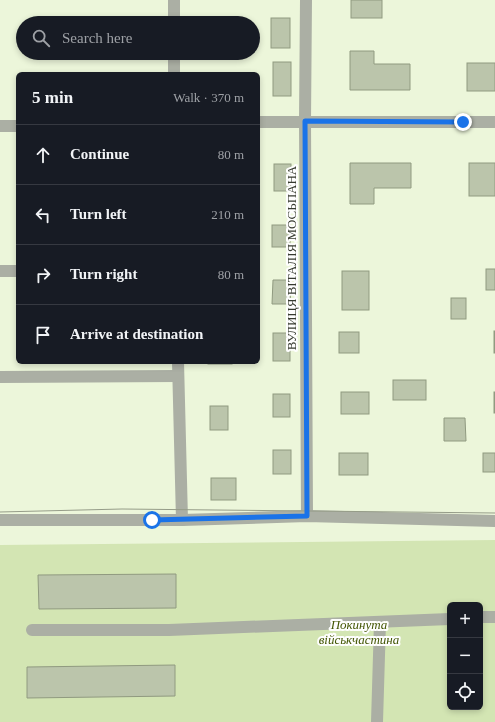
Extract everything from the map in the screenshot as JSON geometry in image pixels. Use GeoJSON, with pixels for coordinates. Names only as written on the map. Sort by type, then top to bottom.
{"type":"FeatureCollection","features":[{"type":"Feature","properties":{"kind":"street"},"geometry":{"type":"LineString","coordinates":[[174,0],[174,16]]}},
{"type":"Feature","properties":{"kind":"street","name":"ВУЛИЦЯ ВІТАЛІЯ МОСЬПАНА"},"geometry":{"type":"LineString","coordinates":[[306,0],[305,121],[307,516]]}},
{"type":"Feature","properties":{"kind":"street"},"geometry":{"type":"LineString","coordinates":[[174,60],[174,72]]}},
{"type":"Feature","properties":{"kind":"street"},"geometry":{"type":"LineString","coordinates":[[260,122],[495,122]]}},
{"type":"Feature","properties":{"kind":"street"},"geometry":{"type":"LineString","coordinates":[[0,126],[16,126]]}},
{"type":"Feature","properties":{"kind":"street"},"geometry":{"type":"LineString","coordinates":[[0,271],[16,271]]}},
{"type":"Feature","properties":{"kind":"street"},"geometry":{"type":"LineString","coordinates":[[178,364],[182,520]]}},
{"type":"Feature","properties":{"kind":"street"},"geometry":{"type":"LineString","coordinates":[[0,377],[178,376]]}},
{"type":"Feature","properties":{"kind":"street"},"geometry":{"type":"LineString","coordinates":[[0,520],[182,520],[307,516],[495,521]]}},
{"type":"Feature","properties":{"kind":"street"},"geometry":{"type":"LineString","coordinates":[[483,617],[495,617]]}},
{"type":"Feature","properties":{"kind":"street"},"geometry":{"type":"LineString","coordinates":[[32,630],[169,630],[447,619]]}},
{"type":"Feature","properties":{"kind":"street"},"geometry":{"type":"LineString","coordinates":[[377,722],[380,622]]}},
{"type":"Feature","properties":{"kind":"green space","name":"Покинута військчастина"},"geometry":{"type":"Polygon","coordinates":[[[495,540],[495,722],[0,722],[0,545],[495,540]]]}},
{"type":"Feature","properties":{"kind":"building"},"geometry":{"type":"Polygon","coordinates":[[[351,0],[382,0],[382,18],[351,18],[351,0]]]}},
{"type":"Feature","properties":{"kind":"building"},"geometry":{"type":"Polygon","coordinates":[[[271,18],[290,18],[290,48],[271,48],[271,18]]]}},
{"type":"Feature","properties":{"kind":"building"},"geometry":{"type":"Polygon","coordinates":[[[350,51],[374,51],[374,64],[410,64],[410,90],[350,90],[350,51]]]}},
{"type":"Feature","properties":{"kind":"building"},"geometry":{"type":"Polygon","coordinates":[[[273,62],[291,62],[291,96],[273,96],[273,62]]]}},
{"type":"Feature","properties":{"kind":"building"},"geometry":{"type":"Polygon","coordinates":[[[467,63],[495,63],[495,91],[467,91],[467,63]]]}},
{"type":"Feature","properties":{"kind":"building"},"geometry":{"type":"Polygon","coordinates":[[[350,163],[411,163],[411,188],[374,188],[374,204],[350,204],[350,163]]]}},
{"type":"Feature","properties":{"kind":"building"},"geometry":{"type":"Polygon","coordinates":[[[469,163],[495,163],[495,196],[469,196],[469,163]]]}},
{"type":"Feature","properties":{"kind":"building"},"geometry":{"type":"Polygon","coordinates":[[[274,164],[291,164],[291,191],[274,191],[274,164]]]}},
{"type":"Feature","properties":{"kind":"building"},"geometry":{"type":"Polygon","coordinates":[[[272,225],[290,225],[290,247],[272,247],[272,225]]]}},
{"type":"Feature","properties":{"kind":"building"},"geometry":{"type":"Polygon","coordinates":[[[486,269],[495,269],[495,290],[486,290],[486,269]]]}},
{"type":"Feature","properties":{"kind":"building"},"geometry":{"type":"Polygon","coordinates":[[[342,271],[369,271],[369,310],[342,310],[342,271]]]}},
{"type":"Feature","properties":{"kind":"building"},"geometry":{"type":"Polygon","coordinates":[[[273,280],[291,280],[290,304],[272,304],[273,280]]]}},
{"type":"Feature","properties":{"kind":"building"},"geometry":{"type":"Polygon","coordinates":[[[451,298],[466,298],[466,319],[451,319],[451,298]]]}},
{"type":"Feature","properties":{"kind":"building"},"geometry":{"type":"Polygon","coordinates":[[[495,331],[495,353],[494,353],[495,331]]]}},
{"type":"Feature","properties":{"kind":"building"},"geometry":{"type":"Polygon","coordinates":[[[339,332],[359,332],[359,353],[339,353],[339,332]]]}},
{"type":"Feature","properties":{"kind":"building"},"geometry":{"type":"Polygon","coordinates":[[[273,333],[290,333],[290,361],[273,361],[273,333]]]}},
{"type":"Feature","properties":{"kind":"building"},"geometry":{"type":"Polygon","coordinates":[[[393,380],[426,380],[426,400],[393,400],[393,380]]]}},
{"type":"Feature","properties":{"kind":"building"},"geometry":{"type":"Polygon","coordinates":[[[341,392],[369,392],[369,414],[341,414],[341,392]]]}},
{"type":"Feature","properties":{"kind":"building"},"geometry":{"type":"Polygon","coordinates":[[[495,392],[495,413],[494,413],[495,392]]]}},
{"type":"Feature","properties":{"kind":"building"},"geometry":{"type":"Polygon","coordinates":[[[273,394],[290,394],[290,417],[273,417],[273,394]]]}},
{"type":"Feature","properties":{"kind":"building"},"geometry":{"type":"Polygon","coordinates":[[[210,406],[228,406],[228,430],[210,430],[210,406]]]}},
{"type":"Feature","properties":{"kind":"building"},"geometry":{"type":"Polygon","coordinates":[[[444,418],[465,418],[466,441],[444,441],[444,418]]]}},
{"type":"Feature","properties":{"kind":"building"},"geometry":{"type":"Polygon","coordinates":[[[273,450],[291,450],[291,474],[273,474],[273,450]]]}},
{"type":"Feature","properties":{"kind":"building"},"geometry":{"type":"Polygon","coordinates":[[[339,453],[368,453],[368,475],[339,475],[339,453]]]}},
{"type":"Feature","properties":{"kind":"building"},"geometry":{"type":"Polygon","coordinates":[[[483,453],[495,453],[495,472],[483,472],[483,453]]]}},
{"type":"Feature","properties":{"kind":"building"},"geometry":{"type":"Polygon","coordinates":[[[211,478],[236,478],[236,500],[211,500],[211,478]]]}},
{"type":"Feature","properties":{"kind":"building"},"geometry":{"type":"Polygon","coordinates":[[[176,574],[176,608],[39,609],[38,575],[176,574]]]}},
{"type":"Feature","properties":{"kind":"building"},"geometry":{"type":"Polygon","coordinates":[[[175,665],[175,696],[27,698],[27,667],[175,665]]]}},
{"type":"Feature","properties":{"kind":"tram line"},"geometry":{"type":"LineString","coordinates":[[0,512],[122,509],[495,513]]}},
{"type":"Feature","properties":{"kind":"route"},"geometry":{"type":"LineString","coordinates":[[152,520],[307,516],[305,121],[463,122]]}}]}
